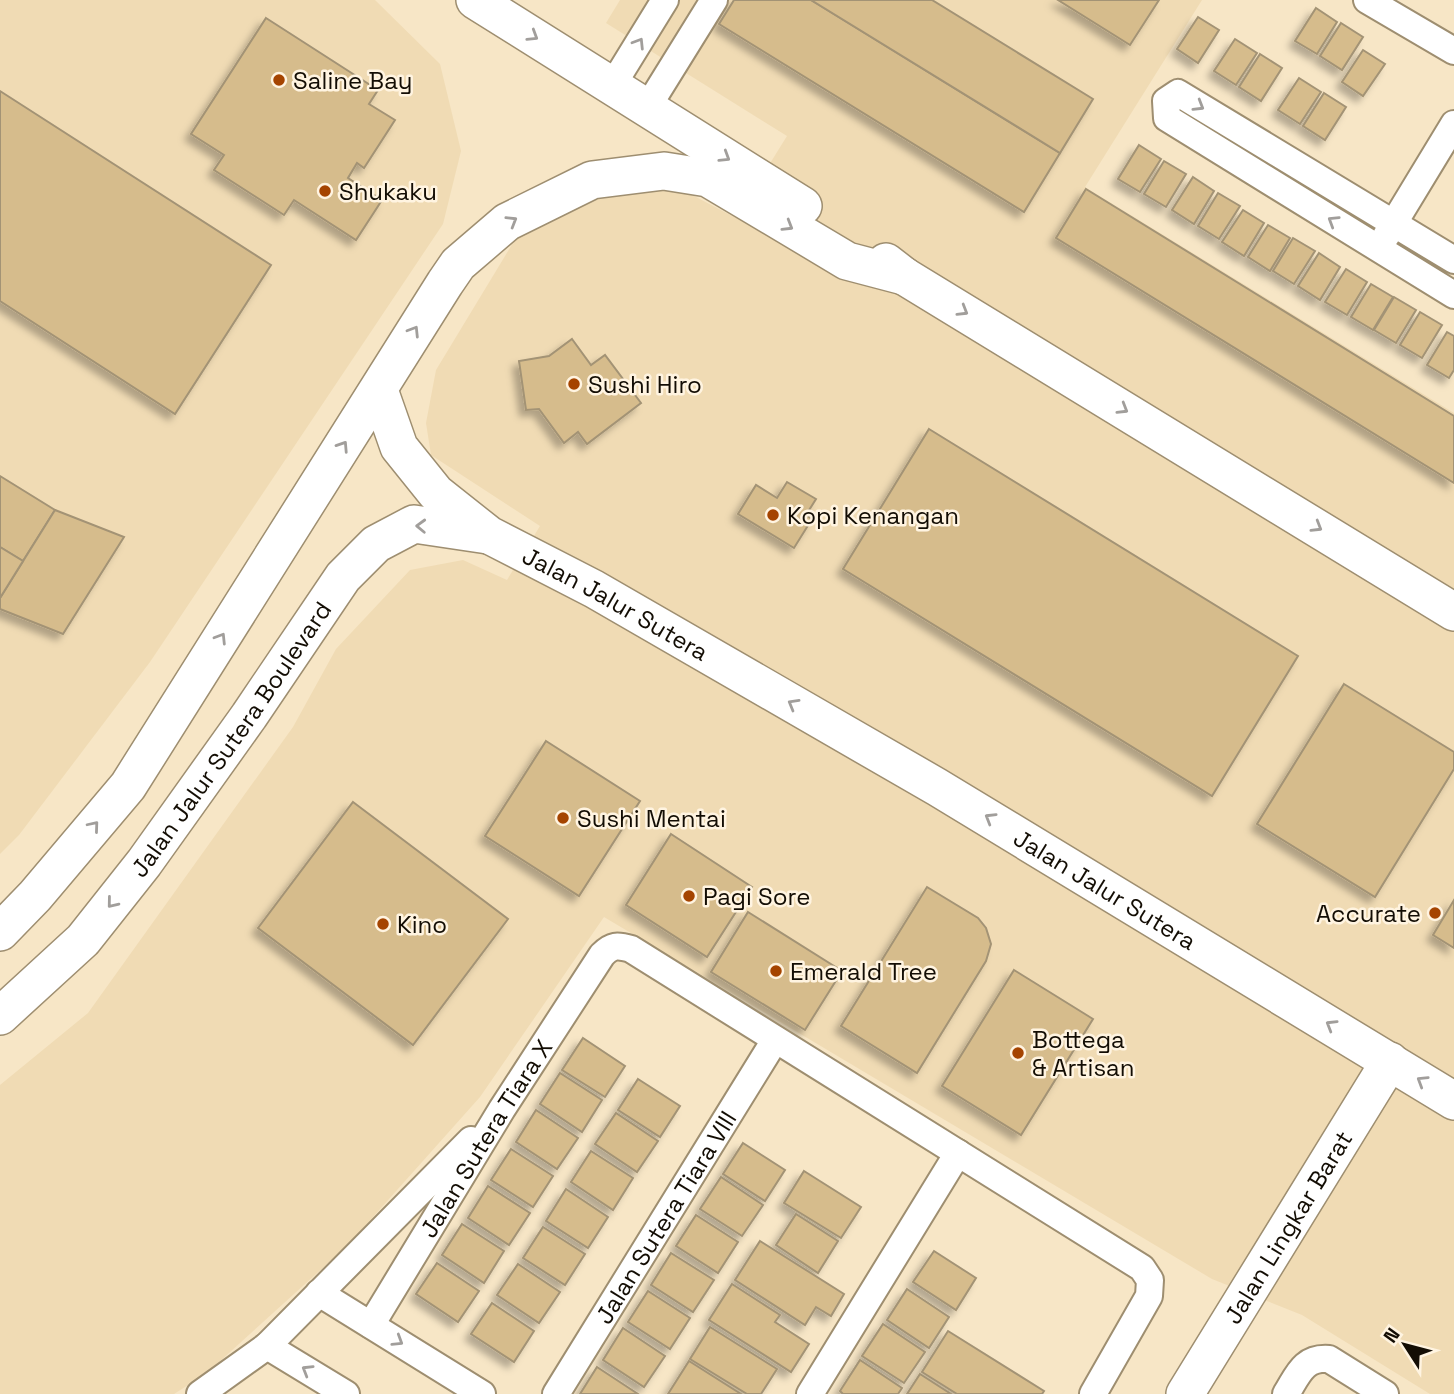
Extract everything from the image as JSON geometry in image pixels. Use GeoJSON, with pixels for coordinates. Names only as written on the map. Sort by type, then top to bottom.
{"type":"FeatureCollection","features":[{"type":"Feature","properties":{"kind":"main road"},"geometry":{"type":"LineString","coordinates":[[475,0],[860,242],[904,276],[1454,612]]}},
{"type":"Feature","properties":{"kind":"main road"},"geometry":{"type":"LineString","coordinates":[[0,932],[35,896],[128,786],[458,264],[507,222],[592,180],[664,171],[708,178],[847,261],[904,276]]}},
{"type":"Feature","properties":{"kind":"main road","name":"Jalan Jalur Sutera"},"geometry":{"type":"LineString","coordinates":[[379,390],[399,447],[436,492],[489,535],[594,589],[937,787],[1454,1101]]}},
{"type":"Feature","properties":{"kind":"main road","name":"Jalan Jalur Sutera Boulevard"},"geometry":{"type":"LineString","coordinates":[[0,1016],[83,940],[135,874],[249,716],[343,577],[376,544],[414,524],[489,535]]}},
{"type":"Feature","properties":{"kind":"main road","name":"Jalan Lingkar Barat"},"geometry":{"type":"LineString","coordinates":[[1185,1394],[1390,1060]]}},
{"type":"Feature","properties":{"kind":"street"},"geometry":{"type":"LineString","coordinates":[[612,86],[665,0]]}},
{"type":"Feature","properties":{"kind":"street"},"geometry":{"type":"LineString","coordinates":[[647,108],[714,0]]}},
{"type":"Feature","properties":{"kind":"street"},"geometry":{"type":"LineString","coordinates":[[1367,0],[1454,51]]}},
{"type":"Feature","properties":{"kind":"street"},"geometry":{"type":"LineString","coordinates":[[1454,260],[1178,93],[1166,101],[1167,118],[1454,295]]}},
{"type":"Feature","properties":{"kind":"street"},"geometry":{"type":"LineString","coordinates":[[1379,249],[1454,124]]}},
{"type":"Feature","properties":{"kind":"street","name":"Jalan Sutera Tiara X"},"geometry":{"type":"LineString","coordinates":[[371,1325],[502,1109],[602,955],[610,947],[618,945],[631,949],[775,1040]]}},
{"type":"Feature","properties":{"kind":"street"},"geometry":{"type":"LineString","coordinates":[[775,1040],[1142,1268],[1150,1280],[1149,1296],[1093,1394]]}},
{"type":"Feature","properties":{"kind":"street","name":"Jalan Sutera Tiara VIII"},"geometry":{"type":"LineString","coordinates":[[556,1394],[775,1040]]}},
{"type":"Feature","properties":{"kind":"street"},"geometry":{"type":"LineString","coordinates":[[200,1394],[267,1346],[502,1109]]}},
{"type":"Feature","properties":{"kind":"street"},"geometry":{"type":"LineString","coordinates":[[810,1394],[958,1153]]}},
{"type":"Feature","properties":{"kind":"street"},"geometry":{"type":"LineString","coordinates":[[319,1293],[482,1394]]}},
{"type":"Feature","properties":{"kind":"street"},"geometry":{"type":"LineString","coordinates":[[267,1346],[346,1394]]}},
{"type":"Feature","properties":{"kind":"street"},"geometry":{"type":"LineString","coordinates":[[1286,1394],[1301,1370],[1310,1361],[1318,1358],[1329,1359],[1385,1394]]}},
{"type":"Feature","properties":{"kind":"shaded area"},"geometry":{"type":"Polygon","coordinates":[[[0,0],[375,0],[440,64],[461,151],[443,224],[150,662],[19,835],[0,854],[0,0]]]}},
{"type":"Feature","properties":{"kind":"shaded area"},"geometry":{"type":"Polygon","coordinates":[[[620,0],[1202,0],[1085,187],[1454,413],[1454,1394],[1430,1394],[1302,1315],[1212,1279],[604,917],[480,1097],[348,1245],[207,1373],[174,1394],[0,1394],[0,1085],[88,1013],[293,727],[336,649],[410,570],[463,560],[507,580],[540,526],[431,455],[426,423],[436,370],[522,228],[587,196],[675,186],[736,218],[787,136],[606,23],[620,0]]]}},
{"type":"Feature","properties":{"kind":"building"},"geometry":{"type":"Polygon","coordinates":[[[734,0],[811,0],[1060,153],[1024,212],[719,24],[734,0]]]}},
{"type":"Feature","properties":{"kind":"building"},"geometry":{"type":"Polygon","coordinates":[[[811,0],[932,0],[1093,99],[1060,153],[811,0]]]}},
{"type":"Feature","properties":{"kind":"building"},"geometry":{"type":"Polygon","coordinates":[[[1058,0],[1159,0],[1130,45],[1058,0]]]}},
{"type":"Feature","properties":{"kind":"building"},"geometry":{"type":"Polygon","coordinates":[[[1316,8],[1337,22],[1317,54],[1295,41],[1316,8]]]}},
{"type":"Feature","properties":{"kind":"building"},"geometry":{"type":"Polygon","coordinates":[[[1198,17],[1219,30],[1198,63],[1177,49],[1198,17]]]}},
{"type":"Feature","properties":{"kind":"building"},"geometry":{"type":"Polygon","coordinates":[[[266,18],[378,90],[369,104],[395,120],[364,168],[357,163],[348,178],[382,200],[356,240],[294,200],[284,215],[214,170],[224,155],[191,134],[266,18]]]}},
{"type":"Feature","properties":{"kind":"building"},"geometry":{"type":"Polygon","coordinates":[[[1341,23],[1363,37],[1342,70],[1320,56],[1341,23]]]}},
{"type":"Feature","properties":{"kind":"building"},"geometry":{"type":"Polygon","coordinates":[[[1235,39],[1257,53],[1236,85],[1214,71],[1235,39]]]}},
{"type":"Feature","properties":{"kind":"building"},"geometry":{"type":"Polygon","coordinates":[[[1363,50],[1385,64],[1363,96],[1342,82],[1363,50]]]}},
{"type":"Feature","properties":{"kind":"building"},"geometry":{"type":"Polygon","coordinates":[[[1260,54],[1282,68],[1261,101],[1239,87],[1260,54]]]}},
{"type":"Feature","properties":{"kind":"building"},"geometry":{"type":"Polygon","coordinates":[[[1299,78],[1321,92],[1300,124],[1278,110],[1299,78]]]}},
{"type":"Feature","properties":{"kind":"building"},"geometry":{"type":"Polygon","coordinates":[[[0,91],[271,265],[175,414],[0,301],[0,91]]]}},
{"type":"Feature","properties":{"kind":"building"},"geometry":{"type":"Polygon","coordinates":[[[1324,93],[1346,107],[1325,140],[1303,126],[1324,93]]]}},
{"type":"Feature","properties":{"kind":"building"},"geometry":{"type":"Polygon","coordinates":[[[1139,145],[1161,159],[1140,192],[1118,179],[1139,145]]]}},
{"type":"Feature","properties":{"kind":"building"},"geometry":{"type":"Polygon","coordinates":[[[1164,161],[1186,174],[1166,207],[1144,194],[1164,161]]]}},
{"type":"Feature","properties":{"kind":"building"},"geometry":{"type":"Polygon","coordinates":[[[1193,177],[1214,191],[1194,224],[1172,210],[1193,177]]]}},
{"type":"Feature","properties":{"kind":"building"},"geometry":{"type":"Polygon","coordinates":[[[1086,189],[1454,416],[1454,483],[1056,238],[1086,189]]]}},
{"type":"Feature","properties":{"kind":"building"},"geometry":{"type":"Polygon","coordinates":[[[1218,193],[1240,206],[1219,239],[1198,226],[1218,193]]]}},
{"type":"Feature","properties":{"kind":"building"},"geometry":{"type":"Polygon","coordinates":[[[1243,210],[1264,223],[1244,256],[1222,242],[1243,210]]]}},
{"type":"Feature","properties":{"kind":"building"},"geometry":{"type":"Polygon","coordinates":[[[1268,225],[1290,238],[1270,271],[1248,257],[1268,225]]]}},
{"type":"Feature","properties":{"kind":"building"},"geometry":{"type":"Polygon","coordinates":[[[1293,238],[1315,251],[1294,284],[1273,271],[1293,238]]]}},
{"type":"Feature","properties":{"kind":"building"},"geometry":{"type":"Polygon","coordinates":[[[1319,253],[1340,267],[1320,300],[1298,286],[1319,253]]]}},
{"type":"Feature","properties":{"kind":"building"},"geometry":{"type":"Polygon","coordinates":[[[1346,269],[1367,282],[1347,315],[1325,302],[1346,269]]]}},
{"type":"Feature","properties":{"kind":"building"},"geometry":{"type":"Polygon","coordinates":[[[1371,284],[1393,297],[1373,330],[1351,317],[1371,284]]]}},
{"type":"Feature","properties":{"kind":"building"},"geometry":{"type":"Polygon","coordinates":[[[1394,297],[1416,310],[1396,343],[1374,330],[1394,297]]]}},
{"type":"Feature","properties":{"kind":"building"},"geometry":{"type":"Polygon","coordinates":[[[1420,312],[1442,325],[1422,358],[1400,345],[1420,312]]]}},
{"type":"Feature","properties":{"kind":"building"},"geometry":{"type":"Polygon","coordinates":[[[1447,332],[1454,336],[1454,370],[1449,378],[1427,365],[1447,332]]]}},
{"type":"Feature","properties":{"kind":"building","name":"Sushi Hiro"},"geometry":{"type":"Polygon","coordinates":[[[572,339],[591,365],[605,355],[641,403],[587,444],[578,432],[564,443],[539,409],[526,410],[519,361],[549,356],[572,339]]]}},
{"type":"Feature","properties":{"kind":"building"},"geometry":{"type":"Polygon","coordinates":[[[929,429],[1298,656],[1212,796],[843,569],[929,429]]]}},
{"type":"Feature","properties":{"kind":"building"},"geometry":{"type":"Polygon","coordinates":[[[0,476],[55,510],[23,561],[0,547],[0,476]]]}},
{"type":"Feature","properties":{"kind":"building","name":"Kopi Kenangan"},"geometry":{"type":"Polygon","coordinates":[[[787,482],[816,499],[806,515],[812,519],[794,548],[738,514],[756,485],[777,498],[787,482]]]}},
{"type":"Feature","properties":{"kind":"building"},"geometry":{"type":"Polygon","coordinates":[[[55,510],[124,537],[63,634],[0,609],[0,598],[55,510]]]}},
{"type":"Feature","properties":{"kind":"building"},"geometry":{"type":"Polygon","coordinates":[[[0,547],[23,561],[0,598],[0,547]]]}},
{"type":"Feature","properties":{"kind":"building"},"geometry":{"type":"Polygon","coordinates":[[[1344,684],[1454,752],[1454,769],[1375,897],[1257,824],[1344,684]]]}},
{"type":"Feature","properties":{"kind":"building","name":"Sushi Mentai"},"geometry":{"type":"Polygon","coordinates":[[[546,741],[640,801],[579,896],[485,836],[546,741]]]}},
{"type":"Feature","properties":{"kind":"building","name":"Kino"},"geometry":{"type":"Polygon","coordinates":[[[353,802],[508,919],[413,1045],[258,928],[353,802]]]}},
{"type":"Feature","properties":{"kind":"building","name":"Pagi Sore"},"geometry":{"type":"Polygon","coordinates":[[[671,834],[752,887],[707,957],[626,905],[671,834]]]}},
{"type":"Feature","properties":{"kind":"building"},"geometry":{"type":"Polygon","coordinates":[[[927,887],[978,918],[986,928],[991,944],[986,961],[917,1073],[841,1026],[927,887]]]}},
{"type":"Feature","properties":{"kind":"building"},"geometry":{"type":"Polygon","coordinates":[[[1454,900],[1454,948],[1433,935],[1454,900]]]}},
{"type":"Feature","properties":{"kind":"building","name":"Emerald Tree"},"geometry":{"type":"Polygon","coordinates":[[[748,912],[842,971],[805,1030],[711,972],[748,912]]]}},
{"type":"Feature","properties":{"kind":"building","name":"Bottega & Artisan"},"geometry":{"type":"Polygon","coordinates":[[[1014,970],[1093,1019],[1021,1135],[942,1086],[1014,970]]]}},
{"type":"Feature","properties":{"kind":"building"},"geometry":{"type":"Polygon","coordinates":[[[583,1038],[625,1066],[605,1097],[562,1070],[583,1038]]]}},
{"type":"Feature","properties":{"kind":"building"},"geometry":{"type":"Polygon","coordinates":[[[560,1073],[602,1100],[582,1132],[540,1104],[560,1073]]]}},
{"type":"Feature","properties":{"kind":"building"},"geometry":{"type":"Polygon","coordinates":[[[638,1079],[680,1106],[660,1137],[618,1110],[638,1079]]]}},
{"type":"Feature","properties":{"kind":"building"},"geometry":{"type":"Polygon","coordinates":[[[536,1110],[578,1138],[557,1169],[516,1142],[536,1110]]]}},
{"type":"Feature","properties":{"kind":"building"},"geometry":{"type":"Polygon","coordinates":[[[616,1113],[658,1141],[637,1172],[595,1144],[616,1113]]]}},
{"type":"Feature","properties":{"kind":"building"},"geometry":{"type":"Polygon","coordinates":[[[743,1143],[785,1170],[765,1201],[723,1174],[743,1143]]]}},
{"type":"Feature","properties":{"kind":"building"},"geometry":{"type":"Polygon","coordinates":[[[511,1149],[553,1176],[533,1207],[491,1180],[511,1149]]]}},
{"type":"Feature","properties":{"kind":"building"},"geometry":{"type":"Polygon","coordinates":[[[591,1151],[633,1178],[613,1210],[571,1182],[591,1151]]]}},
{"type":"Feature","properties":{"kind":"building"},"geometry":{"type":"Polygon","coordinates":[[[804,1171],[861,1207],[841,1238],[784,1203],[804,1171]]]}},
{"type":"Feature","properties":{"kind":"building"},"geometry":{"type":"Polygon","coordinates":[[[721,1177],[763,1205],[742,1236],[700,1209],[721,1177]]]}},
{"type":"Feature","properties":{"kind":"building"},"geometry":{"type":"Polygon","coordinates":[[[488,1186],[530,1213],[509,1245],[468,1218],[488,1186]]]}},
{"type":"Feature","properties":{"kind":"building"},"geometry":{"type":"Polygon","coordinates":[[[566,1189],[608,1217],[588,1248],[546,1221],[566,1189]]]}},
{"type":"Feature","properties":{"kind":"building"},"geometry":{"type":"Polygon","coordinates":[[[796,1214],[838,1241],[818,1273],[776,1245],[796,1214]]]}},
{"type":"Feature","properties":{"kind":"building"},"geometry":{"type":"Polygon","coordinates":[[[696,1215],[738,1242],[718,1273],[676,1246],[696,1215]]]}},
{"type":"Feature","properties":{"kind":"building"},"geometry":{"type":"Polygon","coordinates":[[[462,1224],[504,1251],[484,1283],[442,1255],[462,1224]]]}},
{"type":"Feature","properties":{"kind":"building"},"geometry":{"type":"Polygon","coordinates":[[[543,1227],[585,1254],[565,1285],[523,1258],[543,1227]]]}},
{"type":"Feature","properties":{"kind":"building"},"geometry":{"type":"Polygon","coordinates":[[[760,1241],[844,1294],[831,1316],[816,1307],[805,1325],[735,1280],[760,1241]]]}},
{"type":"Feature","properties":{"kind":"building"},"geometry":{"type":"Polygon","coordinates":[[[934,1251],[976,1278],[956,1310],[913,1282],[934,1251]]]}},
{"type":"Feature","properties":{"kind":"building"},"geometry":{"type":"Polygon","coordinates":[[[671,1253],[714,1280],[693,1312],[651,1285],[671,1253]]]}},
{"type":"Feature","properties":{"kind":"building"},"geometry":{"type":"Polygon","coordinates":[[[437,1263],[479,1291],[458,1322],[416,1294],[437,1263]]]}},
{"type":"Feature","properties":{"kind":"building"},"geometry":{"type":"Polygon","coordinates":[[[518,1264],[560,1292],[539,1323],[497,1295],[518,1264]]]}},
{"type":"Feature","properties":{"kind":"building"},"geometry":{"type":"Polygon","coordinates":[[[732,1284],[780,1315],[775,1322],[809,1344],[791,1372],[709,1320],[732,1284]]]}},
{"type":"Feature","properties":{"kind":"building"},"geometry":{"type":"Polygon","coordinates":[[[907,1289],[949,1317],[929,1348],[887,1320],[907,1289]]]}},
{"type":"Feature","properties":{"kind":"building"},"geometry":{"type":"Polygon","coordinates":[[[648,1291],[690,1318],[670,1349],[628,1322],[648,1291]]]}},
{"type":"Feature","properties":{"kind":"building"},"geometry":{"type":"Polygon","coordinates":[[[492,1303],[534,1331],[514,1362],[471,1334],[492,1303]]]}},
{"type":"Feature","properties":{"kind":"building"},"geometry":{"type":"Polygon","coordinates":[[[883,1324],[925,1352],[904,1383],[862,1356],[883,1324]]]}},
{"type":"Feature","properties":{"kind":"building"},"geometry":{"type":"Polygon","coordinates":[[[710,1327],[777,1369],[761,1394],[747,1394],[690,1359],[710,1327]]]}},
{"type":"Feature","properties":{"kind":"building"},"geometry":{"type":"Polygon","coordinates":[[[623,1328],[665,1356],[644,1387],[603,1360],[623,1328]]]}},
{"type":"Feature","properties":{"kind":"building"},"geometry":{"type":"Polygon","coordinates":[[[948,1331],[1044,1391],[1042,1394],[957,1394],[922,1372],[948,1331]]]}},
{"type":"Feature","properties":{"kind":"building"},"geometry":{"type":"Polygon","coordinates":[[[860,1360],[902,1388],[898,1394],[843,1394],[840,1391],[860,1360]]]}},
{"type":"Feature","properties":{"kind":"building"},"geometry":{"type":"Polygon","coordinates":[[[689,1361],[741,1394],[668,1394],[689,1361]]]}},
{"type":"Feature","properties":{"kind":"building"},"geometry":{"type":"Polygon","coordinates":[[[597,1367],[638,1394],[580,1394],[597,1367]]]}},
{"type":"Feature","properties":{"kind":"building"},"geometry":{"type":"Polygon","coordinates":[[[920,1374],[951,1394],[907,1394],[920,1374]]]}},
{"type":"Feature","properties":{"kind":"place","name":"Saline Bay"},"geometry":{"type":"Point","coordinates":[279,80]}},
{"type":"Feature","properties":{"kind":"place","name":"Shukaku"},"geometry":{"type":"Point","coordinates":[325,191]}},
{"type":"Feature","properties":{"kind":"place","name":"Sushi Hiro"},"geometry":{"type":"Point","coordinates":[574,384]}},
{"type":"Feature","properties":{"kind":"place","name":"Kopi Kenangan"},"geometry":{"type":"Point","coordinates":[773,515]}},
{"type":"Feature","properties":{"kind":"place","name":"Sushi Mentai"},"geometry":{"type":"Point","coordinates":[563,818]}},
{"type":"Feature","properties":{"kind":"place","name":"Pagi Sore"},"geometry":{"type":"Point","coordinates":[689,896]}},
{"type":"Feature","properties":{"kind":"place","name":"Accurate"},"geometry":{"type":"Point","coordinates":[1435,913]}},
{"type":"Feature","properties":{"kind":"place","name":"Kino"},"geometry":{"type":"Point","coordinates":[383,924]}},
{"type":"Feature","properties":{"kind":"place","name":"Emerald Tree"},"geometry":{"type":"Point","coordinates":[776,971]}},
{"type":"Feature","properties":{"kind":"place","name":"Bottega & Artisan"},"geometry":{"type":"Point","coordinates":[1018,1053]}}]}
